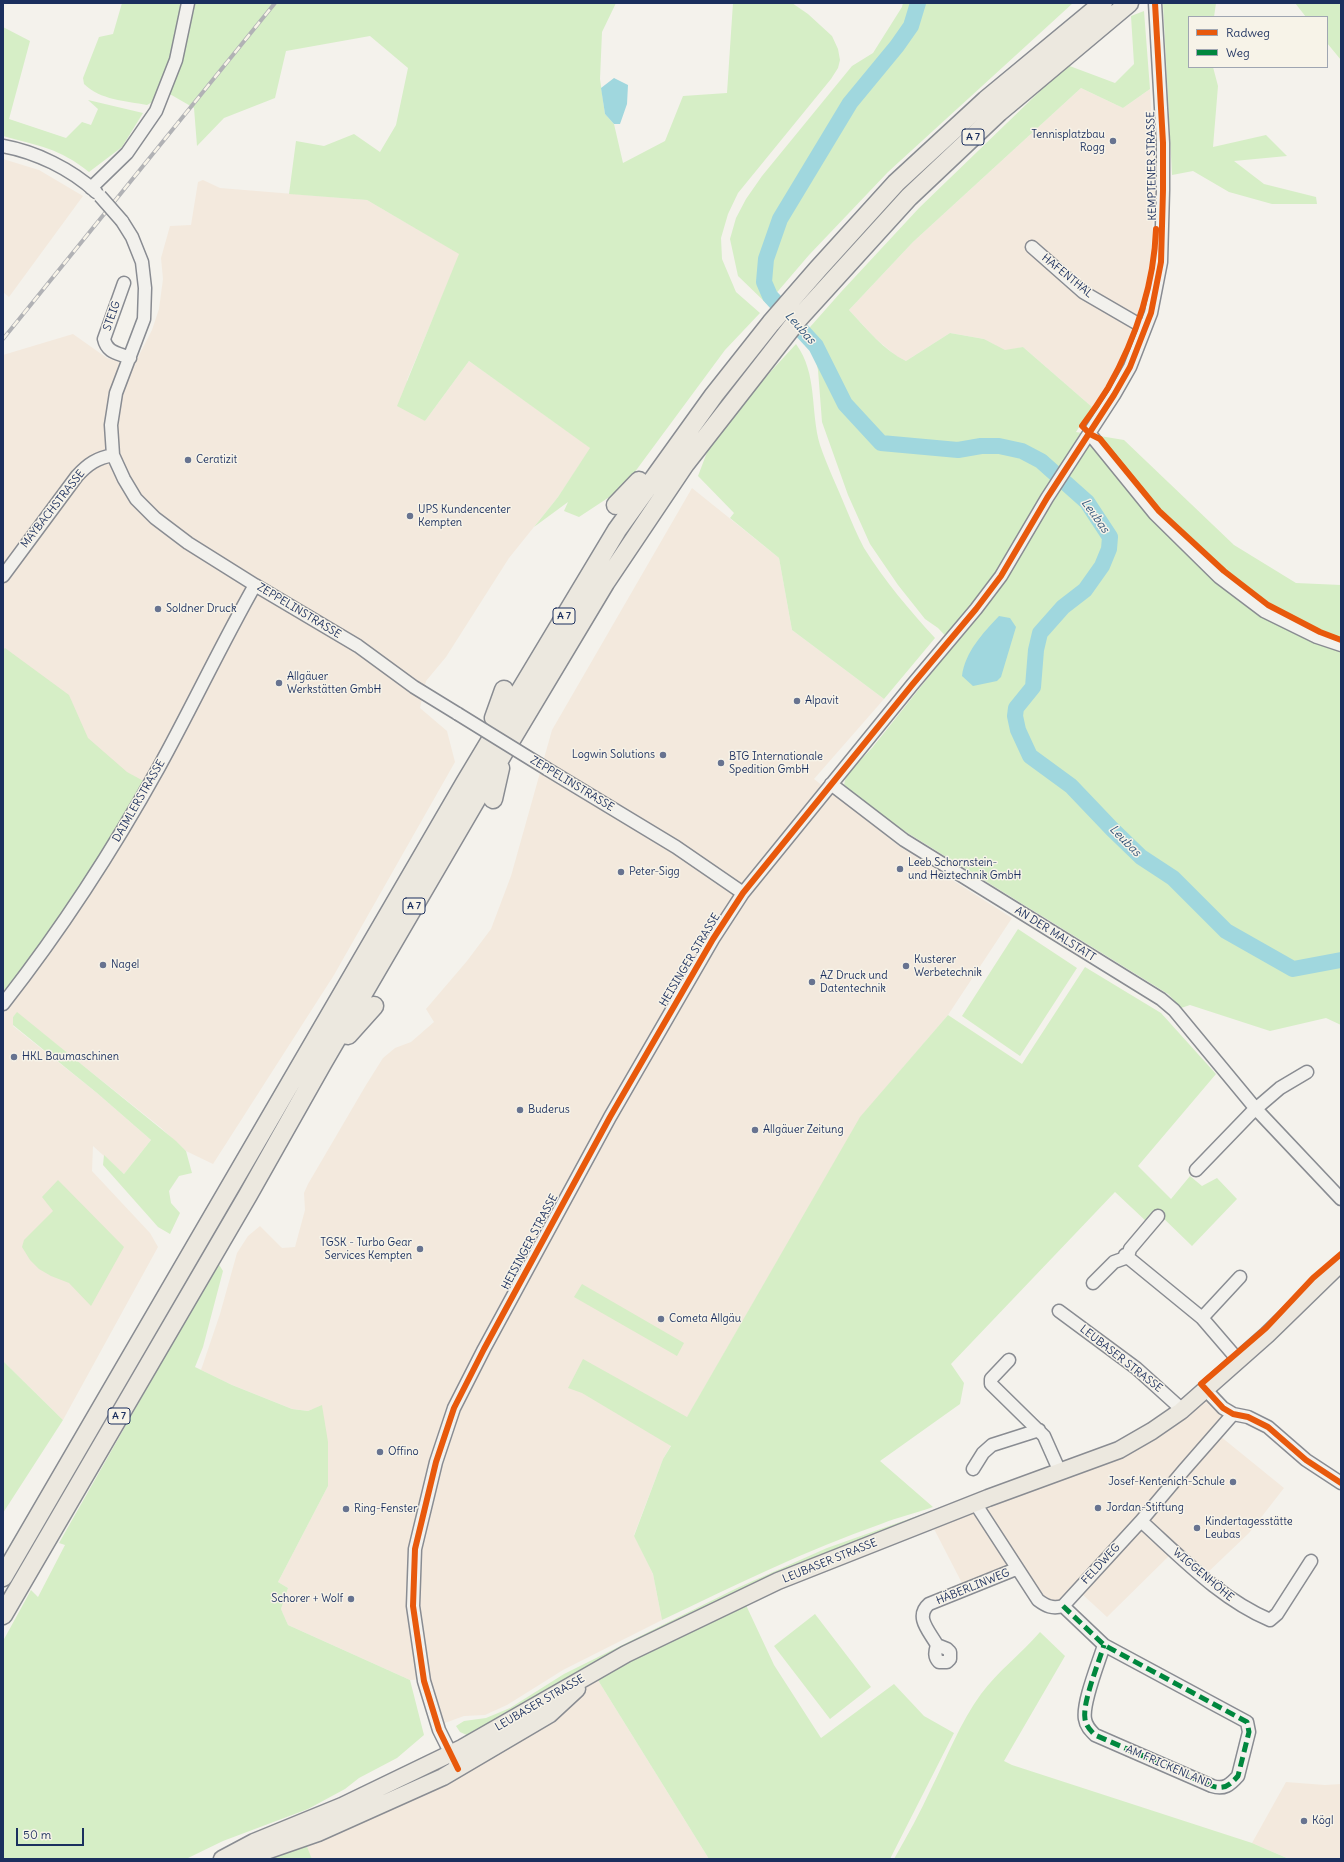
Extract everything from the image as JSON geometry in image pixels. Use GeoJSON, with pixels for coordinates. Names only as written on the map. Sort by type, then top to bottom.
{"type":"FeatureCollection","features":[{"type":"Feature","properties":{"kind":"highway","name":"A 7"},"geometry":{"type":"LineString","coordinates":[[3,1577],[464,783],[617,530],[670,455],[754,344],[818,269],[902,178],[986,100],[1102,3]]}},
{"type":"Feature","properties":{"kind":"highway","name":"A 7"},"geometry":{"type":"LineString","coordinates":[[3,1615],[248,1195],[323,1062],[504,750],[605,584],[681,470],[769,354],[830,283],[909,197],[999,112],[1129,4]]}},
{"type":"Feature","properties":{"kind":"highway"},"geometry":{"type":"LineString","coordinates":[[616,505],[653,465],[670,455]]}},
{"type":"Feature","properties":{"kind":"highway"},"geometry":{"type":"LineString","coordinates":[[464,783],[498,710],[504,690]]}},
{"type":"Feature","properties":{"kind":"highway"},"geometry":{"type":"LineString","coordinates":[[493,799],[504,750]]}},
{"type":"Feature","properties":{"kind":"highway"},"geometry":{"type":"LineString","coordinates":[[323,1062],[374,1006]]}},
{"type":"Feature","properties":{"kind":"main road","name":"LEUBASER STRASSE"},"geometry":{"type":"LineString","coordinates":[[222,1859],[254,1842],[342,1806],[450,1754],[626,1654],[778,1581],[975,1503],[1119,1450],[1152,1431],[1181,1411],[1206,1390],[1341,1263]]}},
{"type":"Feature","properties":{"kind":"main road"},"geometry":{"type":"LineString","coordinates":[[243,1859],[318,1833],[458,1769],[550,1714],[592,1673]]}},
{"type":"Feature","properties":{"kind":"street"},"geometry":{"type":"LineString","coordinates":[[91,188],[127,153],[156,112],[176,60],[188,3]]}},
{"type":"Feature","properties":{"kind":"street","name":"KEMPTENER STRASSE"},"geometry":{"type":"LineString","coordinates":[[1047,498],[1090,434],[1130,367],[1154,301],[1163,238],[1163,143],[1155,3]]}},
{"type":"Feature","properties":{"kind":"street","name":"ZEPPELINSTRASSE"},"geometry":{"type":"LineString","coordinates":[[3,146],[38,156],[64,170],[91,188],[122,221],[138,250],[142,262],[145,288],[144,319],[116,393],[111,424],[113,455],[124,479],[136,499],[155,518],[188,543],[255,585],[358,646],[414,687],[676,846],[743,893]]}},
{"type":"Feature","properties":{"kind":"street","name":"HAFENTHAL"},"geometry":{"type":"LineString","coordinates":[[1032,247],[1083,292],[1145,328]]}},
{"type":"Feature","properties":{"kind":"street","name":"STEIG"},"geometry":{"type":"LineString","coordinates":[[124,283],[104,339],[106,346],[111,352],[130,358]]}},
{"type":"Feature","properties":{"kind":"street"},"geometry":{"type":"LineString","coordinates":[[1090,434],[1155,514],[1220,577],[1264,611],[1317,637],[1341,645]]}},
{"type":"Feature","properties":{"kind":"street","name":"MAYBACHSTRASSE"},"geometry":{"type":"LineString","coordinates":[[3,576],[78,476],[91,462],[99,458],[113,455]]}},
{"type":"Feature","properties":{"kind":"street","name":"HEISINGER STRASSE"},"geometry":{"type":"LineString","coordinates":[[458,1769],[439,1730],[424,1681],[413,1606],[415,1550],[429,1487],[442,1441],[454,1408],[484,1349],[610,1117],[710,944],[743,893],[976,609],[1001,576],[1047,498]]}},
{"type":"Feature","properties":{"kind":"street","name":"DAIMLERSTRASSE"},"geometry":{"type":"LineString","coordinates":[[3,1004],[36,960],[106,857],[158,768],[255,585]]}},
{"type":"Feature","properties":{"kind":"street","name":"AN DER MALSTATT"},"geometry":{"type":"LineString","coordinates":[[833,782],[910,844],[1161,999],[1182,1017],[1256,1109],[1341,1198]]}},
{"type":"Feature","properties":{"kind":"street"},"geometry":{"type":"LineString","coordinates":[[1196,1170],[1256,1109],[1280,1088],[1307,1072]]}},
{"type":"Feature","properties":{"kind":"street"},"geometry":{"type":"LineString","coordinates":[[1093,1283],[1114,1262],[1126,1256],[1130,1249],[1158,1216]]}},
{"type":"Feature","properties":{"kind":"street"},"geometry":{"type":"LineString","coordinates":[[1126,1256],[1202,1318],[1239,1360]]}},
{"type":"Feature","properties":{"kind":"street"},"geometry":{"type":"LineString","coordinates":[[1202,1318],[1240,1277]]}},
{"type":"Feature","properties":{"kind":"street","name":"LEUBASER STRASSE"},"geometry":{"type":"LineString","coordinates":[[1059,1311],[1136,1368],[1178,1405],[1181,1411]]}},
{"type":"Feature","properties":{"kind":"street"},"geometry":{"type":"LineString","coordinates":[[1009,1360],[991,1379],[991,1384],[1039,1430],[1047,1440],[1060,1472]]}},
{"type":"Feature","properties":{"kind":"street"},"geometry":{"type":"LineString","coordinates":[[1206,1390],[1223,1408],[1234,1414],[1248,1417],[1268,1427],[1306,1460],[1341,1483]]}},
{"type":"Feature","properties":{"kind":"street","name":"FELDWEG"},"geometry":{"type":"LineString","coordinates":[[1062,1606],[1141,1521],[1234,1414]]}},
{"type":"Feature","properties":{"kind":"street"},"geometry":{"type":"LineString","coordinates":[[974,1469],[983,1453],[992,1445],[1039,1430]]}},
{"type":"Feature","properties":{"kind":"street"},"geometry":{"type":"LineString","coordinates":[[975,1503],[1016,1569],[1038,1600],[1047,1607],[1056,1608],[1062,1606]]}},
{"type":"Feature","properties":{"kind":"street","name":"WIGGENHÖHE"},"geometry":{"type":"LineString","coordinates":[[1141,1521],[1203,1577],[1230,1599],[1270,1620],[1277,1614],[1311,1561]]}},
{"type":"Feature","properties":{"kind":"street","name":"HÄBERLINWEG"},"geometry":{"type":"LineString","coordinates":[[937,1645],[924,1623],[922,1616],[923,1609],[929,1604],[1016,1569]]}},
{"type":"Feature","properties":{"kind":"street","name":"AM FRICKENLAND"},"geometry":{"type":"LineString","coordinates":[[1062,1606],[1104,1645],[1243,1718],[1247,1722],[1249,1732],[1238,1776],[1233,1781],[1220,1789],[1095,1735],[1088,1727],[1085,1718],[1086,1706],[1104,1645]]}},
{"type":"Feature","properties":{"kind":"shaded area"},"geometry":{"type":"Polygon","coordinates":[[[1081,88],[1123,108],[1150,89],[1155,191],[1150,262],[1143,300],[1136,324],[1105,389],[1092,407],[1023,347],[1005,351],[984,339],[950,333],[906,361],[896,356],[875,338],[849,310],[913,242],[1081,88]]]}},
{"type":"Feature","properties":{"kind":"shaded area"},"geometry":{"type":"Polygon","coordinates":[[[3,159],[39,170],[83,196],[9,297],[3,292],[3,159]]]}},
{"type":"Feature","properties":{"kind":"shaded area"},"geometry":{"type":"Polygon","coordinates":[[[203,180],[220,188],[367,200],[460,254],[407,380],[425,421],[469,361],[591,448],[558,497],[509,558],[446,657],[426,681],[420,708],[447,731],[455,762],[334,975],[213,1164],[186,1151],[160,1127],[17,1013],[13,1017],[13,1026],[97,1093],[151,1140],[124,1174],[93,1146],[92,1171],[150,1233],[158,1247],[63,1420],[3,1361],[3,355],[73,334],[107,358],[134,365],[152,330],[159,309],[163,279],[161,258],[170,226],[191,225],[198,182],[203,180]]]}},
{"type":"Feature","properties":{"kind":"shaded area"},"geometry":{"type":"Polygon","coordinates":[[[692,488],[779,558],[792,630],[884,699],[814,779],[899,846],[1012,918],[948,1015],[861,1117],[663,1459],[634,1535],[653,1574],[662,1620],[563,1670],[507,1705],[485,1715],[464,1716],[442,1724],[430,1679],[410,1680],[288,1625],[281,1609],[288,1588],[278,1582],[328,1486],[322,1406],[308,1411],[292,1409],[232,1385],[201,1370],[220,1314],[237,1253],[248,1236],[260,1226],[282,1248],[295,1247],[305,1210],[304,1193],[366,1085],[383,1058],[395,1048],[411,1042],[434,1022],[426,1009],[467,961],[491,929],[511,876],[552,730],[692,488]]]}},
{"type":"Feature","properties":{"kind":"shaded area"},"geometry":{"type":"Polygon","coordinates":[[[1206,1395],[1234,1418],[1220,1436],[1284,1488],[1249,1533],[1204,1576],[1173,1552],[1107,1617],[1082,1594],[1070,1606],[1043,1612],[1009,1568],[964,1587],[933,1527],[1120,1455],[1206,1395]]]}},
{"type":"Feature","properties":{"kind":"shaded area"},"geometry":{"type":"Polygon","coordinates":[[[596,1677],[709,1859],[312,1859],[306,1844],[457,1773],[577,1693],[596,1677]]]}},
{"type":"Feature","properties":{"kind":"shaded area"},"geometry":{"type":"Polygon","coordinates":[[[1286,1782],[1325,1785],[1341,1784],[1341,1859],[1289,1859],[1252,1843],[1286,1782]]]}},
{"type":"Feature","properties":{"kind":"green space"},"geometry":{"type":"Polygon","coordinates":[[[122,3],[185,3],[180,31],[156,100],[147,105],[105,97],[84,84],[83,78],[99,37],[113,34],[122,3]]]}},
{"type":"Feature","properties":{"kind":"green space"},"geometry":{"type":"Polygon","coordinates":[[[193,3],[616,3],[602,32],[600,79],[605,114],[614,124],[623,163],[665,141],[683,96],[727,93],[733,3],[792,3],[808,14],[832,36],[838,49],[840,60],[838,68],[831,79],[738,193],[728,214],[721,238],[722,259],[736,292],[760,313],[725,350],[623,488],[579,517],[564,511],[568,502],[534,527],[558,497],[590,448],[469,361],[425,421],[397,406],[459,254],[367,200],[289,194],[296,141],[324,146],[354,134],[380,152],[396,125],[408,68],[370,36],[286,51],[275,98],[224,118],[197,146],[194,108],[168,93],[183,57],[193,3]]]}},
{"type":"Feature","properties":{"kind":"green space"},"geometry":{"type":"Polygon","coordinates":[[[903,3],[1073,3],[888,172],[809,255],[767,304],[738,276],[730,239],[736,218],[746,199],[762,176],[852,66],[873,53],[902,7],[903,3]]]}},
{"type":"Feature","properties":{"kind":"green space"},"geometry":{"type":"Polygon","coordinates":[[[1163,3],[1216,3],[1214,16],[1188,16],[1188,68],[1213,68],[1218,86],[1213,147],[1266,135],[1287,156],[1234,161],[1264,184],[1316,197],[1317,204],[1272,204],[1229,192],[1193,171],[1172,175],[1163,3]]]}},
{"type":"Feature","properties":{"kind":"green space"},"geometry":{"type":"Polygon","coordinates":[[[1295,3],[1341,3],[1341,60],[1328,44],[1328,16],[1305,16],[1295,3]]]}},
{"type":"Feature","properties":{"kind":"green space"},"geometry":{"type":"Polygon","coordinates":[[[1144,11],[1150,89],[1123,108],[1081,88],[913,242],[849,310],[883,345],[906,361],[950,333],[984,339],[1005,350],[1023,347],[1092,407],[1076,432],[1124,440],[1234,545],[1296,583],[1341,585],[1341,1025],[1326,1018],[1270,1031],[1190,1005],[1181,1008],[1168,994],[893,824],[844,785],[846,775],[872,748],[954,645],[938,628],[925,619],[898,585],[870,544],[848,495],[822,422],[818,370],[812,345],[803,335],[919,208],[1067,65],[1115,83],[1134,64],[1131,16],[1144,11]]]}},
{"type":"Feature","properties":{"kind":"green space"},"geometry":{"type":"Polygon","coordinates":[[[3,27],[30,41],[9,119],[66,138],[82,122],[91,125],[98,109],[88,100],[143,113],[122,147],[89,172],[58,153],[38,145],[3,136],[3,27]]]}},
{"type":"Feature","properties":{"kind":"green space"},"geometry":{"type":"Polygon","coordinates":[[[796,344],[808,368],[811,380],[820,445],[859,538],[872,560],[889,583],[935,638],[884,699],[792,630],[779,558],[730,518],[734,513],[698,476],[709,447],[762,381],[796,344]]]}},
{"type":"Feature","properties":{"kind":"green space"},"geometry":{"type":"Polygon","coordinates":[[[5,648],[69,695],[88,738],[127,772],[149,784],[3,1003],[3,650],[5,648]]]}},
{"type":"Feature","properties":{"kind":"green space"},"geometry":{"type":"Polygon","coordinates":[[[1018,929],[1077,968],[1020,1056],[962,1016],[1018,929]]]}},
{"type":"Feature","properties":{"kind":"green space"},"geometry":{"type":"Polygon","coordinates":[[[1085,967],[1161,1013],[1216,1074],[1138,1166],[1171,1199],[1190,1176],[1202,1186],[1217,1178],[1237,1199],[1192,1246],[1158,1213],[1148,1223],[1115,1192],[951,1364],[964,1383],[960,1404],[880,1461],[933,1507],[825,1545],[662,1620],[653,1574],[634,1536],[663,1459],[671,1446],[582,1393],[568,1388],[583,1359],[687,1417],[860,1117],[948,1015],[1022,1064],[1085,967]]]}},
{"type":"Feature","properties":{"kind":"green space"},"geometry":{"type":"Polygon","coordinates":[[[17,1012],[176,1141],[186,1151],[192,1173],[179,1176],[169,1191],[171,1203],[180,1213],[170,1234],[158,1227],[103,1165],[104,1155],[124,1174],[151,1140],[97,1093],[13,1025],[13,1017],[17,1012]]]}},
{"type":"Feature","properties":{"kind":"green space"},"geometry":{"type":"Polygon","coordinates":[[[58,1180],[124,1247],[91,1306],[69,1283],[51,1276],[39,1269],[30,1260],[22,1247],[24,1240],[53,1211],[42,1197],[58,1180]]]}},
{"type":"Feature","properties":{"kind":"green space"},"geometry":{"type":"Polygon","coordinates":[[[218,1263],[223,1271],[203,1347],[195,1367],[232,1385],[292,1409],[308,1411],[322,1405],[328,1442],[328,1486],[278,1582],[288,1588],[281,1609],[288,1625],[410,1680],[424,1735],[397,1758],[359,1778],[345,1789],[308,1809],[223,1841],[186,1859],[3,1859],[3,1641],[31,1590],[38,1597],[65,1545],[59,1543],[218,1263]]]}},
{"type":"Feature","properties":{"kind":"green space"},"geometry":{"type":"Polygon","coordinates":[[[582,1284],[684,1343],[677,1356],[574,1297],[582,1284]]]}},
{"type":"Feature","properties":{"kind":"green space"},"geometry":{"type":"Polygon","coordinates":[[[3,1361],[63,1420],[3,1513],[3,1361]]]}},
{"type":"Feature","properties":{"kind":"green space"},"geometry":{"type":"Polygon","coordinates":[[[948,1505],[950,1509],[855,1545],[471,1737],[460,1732],[456,1726],[464,1721],[486,1718],[510,1708],[564,1674],[737,1588],[827,1548],[948,1505]]]}},
{"type":"Feature","properties":{"kind":"green space"},"geometry":{"type":"Polygon","coordinates":[[[745,1603],[774,1665],[821,1738],[894,1684],[924,1716],[954,1733],[890,1859],[709,1859],[596,1677],[745,1603]]]}},
{"type":"Feature","properties":{"kind":"green space"},"geometry":{"type":"Polygon","coordinates":[[[815,1614],[871,1687],[830,1719],[774,1646],[815,1614]]]}},
{"type":"Feature","properties":{"kind":"green space"},"geometry":{"type":"Polygon","coordinates":[[[1040,1632],[1065,1656],[1004,1761],[1012,1765],[1252,1843],[1289,1859],[894,1859],[918,1816],[954,1740],[973,1705],[995,1678],[1040,1632]]]}},
{"type":"Feature","properties":{"kind":"green space"},"geometry":{"type":"Polygon","coordinates":[[[306,1844],[312,1859],[254,1859],[306,1844]]]}},
{"type":"Feature","properties":{"kind":"water"},"geometry":{"type":"Polygon","coordinates":[[[614,78],[628,85],[627,104],[620,124],[614,124],[605,114],[601,88],[614,78]]]}},
{"type":"Feature","properties":{"kind":"water"},"geometry":{"type":"Polygon","coordinates":[[[999,616],[1010,618],[1016,627],[1001,677],[997,681],[973,686],[962,676],[964,667],[976,643],[999,616]]]}},
{"type":"Feature","properties":{"kind":"waterway","name":"Leubas"},"geometry":{"type":"LineString","coordinates":[[918,3],[911,26],[897,46],[850,103],[780,219],[766,259],[764,282],[770,296],[816,346],[845,404],[881,443],[958,450],[981,446],[999,446],[1022,451],[1041,461],[1087,502],[1110,537],[1109,549],[1102,566],[1085,590],[1063,607],[1040,633],[1036,650],[1033,687],[1016,708],[1015,716],[1018,730],[1030,756],[1071,786],[1141,857],[1173,878],[1226,931],[1293,969],[1341,960]]}},
{"type":"Feature","properties":{"kind":"railway"},"geometry":{"type":"LineString","coordinates":[[3,339],[275,3]]}},
{"type":"Feature","properties":{"kind":"marked path"},"geometry":{"type":"LineString","coordinates":[[1063,1606],[1104,1645],[1247,1722],[1249,1732],[1238,1776],[1232,1782],[1223,1787],[1212,1786],[1095,1735],[1091,1731],[1087,1726],[1085,1719],[1086,1703],[1104,1645]]}},
{"type":"Feature","properties":{"kind":"cycle path"},"geometry":{"type":"LineString","coordinates":[[458,1769],[439,1730],[424,1681],[413,1606],[415,1549],[436,1462],[454,1408],[484,1349],[610,1117],[713,939],[743,893],[912,685],[976,609],[1001,576],[1047,498],[1114,395],[1130,367],[1151,313],[1161,262],[1163,143],[1155,3]]}},
{"type":"Feature","properties":{"kind":"cycle path"},"geometry":{"type":"LineString","coordinates":[[1156,229],[1152,271],[1142,311],[1135,331],[1108,388],[1082,426],[1090,434],[1100,439],[1159,511],[1224,571],[1268,605],[1320,632],[1341,640]]}},
{"type":"Feature","properties":{"kind":"cycle path"},"geometry":{"type":"LineString","coordinates":[[1341,1254],[1313,1278],[1266,1328],[1201,1384],[1223,1408],[1233,1414],[1248,1417],[1268,1427],[1306,1460],[1341,1483]]}},
{"type":"Feature","properties":{"kind":"place","name":"Tennisplatzbau Rogg"},"geometry":{"type":"Point","coordinates":[1113,141]}},
{"type":"Feature","properties":{"kind":"place","name":"Ceratizit"},"geometry":{"type":"Point","coordinates":[188,460]}},
{"type":"Feature","properties":{"kind":"place","name":"UPS Kundencenter Kempten"},"geometry":{"type":"Point","coordinates":[410,516]}},
{"type":"Feature","properties":{"kind":"place","name":"Soldner Druck"},"geometry":{"type":"Point","coordinates":[158,609]}},
{"type":"Feature","properties":{"kind":"place","name":"Allgäuer Werkstätten GmbH"},"geometry":{"type":"Point","coordinates":[279,683]}},
{"type":"Feature","properties":{"kind":"place","name":"Alpavit"},"geometry":{"type":"Point","coordinates":[797,701]}},
{"type":"Feature","properties":{"kind":"place","name":"Logwin Solutions"},"geometry":{"type":"Point","coordinates":[663,755]}},
{"type":"Feature","properties":{"kind":"place","name":"BTG Internationale Spedition GmbH"},"geometry":{"type":"Point","coordinates":[721,763]}},
{"type":"Feature","properties":{"kind":"place","name":"Leeb Schornstein- und Heiztechnik GmbH"},"geometry":{"type":"Point","coordinates":[900,869]}},
{"type":"Feature","properties":{"kind":"place","name":"Peter-Sigg"},"geometry":{"type":"Point","coordinates":[621,872]}},
{"type":"Feature","properties":{"kind":"place","name":"Nagel"},"geometry":{"type":"Point","coordinates":[103,965]}},
{"type":"Feature","properties":{"kind":"place","name":"Kusterer Werbetechnik"},"geometry":{"type":"Point","coordinates":[906,966]}},
{"type":"Feature","properties":{"kind":"place","name":"AZ Druck und Datentechnik"},"geometry":{"type":"Point","coordinates":[812,982]}},
{"type":"Feature","properties":{"kind":"place","name":"HKL Baumaschinen"},"geometry":{"type":"Point","coordinates":[14,1057]}},
{"type":"Feature","properties":{"kind":"place","name":"Buderus"},"geometry":{"type":"Point","coordinates":[520,1110]}},
{"type":"Feature","properties":{"kind":"place","name":"Allgäuer Zeitung"},"geometry":{"type":"Point","coordinates":[755,1130]}},
{"type":"Feature","properties":{"kind":"place","name":"TGSK - Turbo Gear Services Kempten"},"geometry":{"type":"Point","coordinates":[420,1249]}},
{"type":"Feature","properties":{"kind":"place","name":"Cometa Allgäu"},"geometry":{"type":"Point","coordinates":[661,1319]}},
{"type":"Feature","properties":{"kind":"place","name":"Offino"},"geometry":{"type":"Point","coordinates":[380,1452]}},
{"type":"Feature","properties":{"kind":"place","name":"Josef-Kentenich-Schule"},"geometry":{"type":"Point","coordinates":[1233,1482]}},
{"type":"Feature","properties":{"kind":"place","name":"Jordan-Stiftung"},"geometry":{"type":"Point","coordinates":[1098,1508]}},
{"type":"Feature","properties":{"kind":"place","name":"Ring-Fenster"},"geometry":{"type":"Point","coordinates":[346,1509]}},
{"type":"Feature","properties":{"kind":"place","name":"Kindertagesstätte Leubas"},"geometry":{"type":"Point","coordinates":[1197,1528]}},
{"type":"Feature","properties":{"kind":"place","name":"Schorer + Wolf"},"geometry":{"type":"Point","coordinates":[351,1599]}},
{"type":"Feature","properties":{"kind":"place","name":"Kögl"},"geometry":{"type":"Point","coordinates":[1304,1821]}}]}
